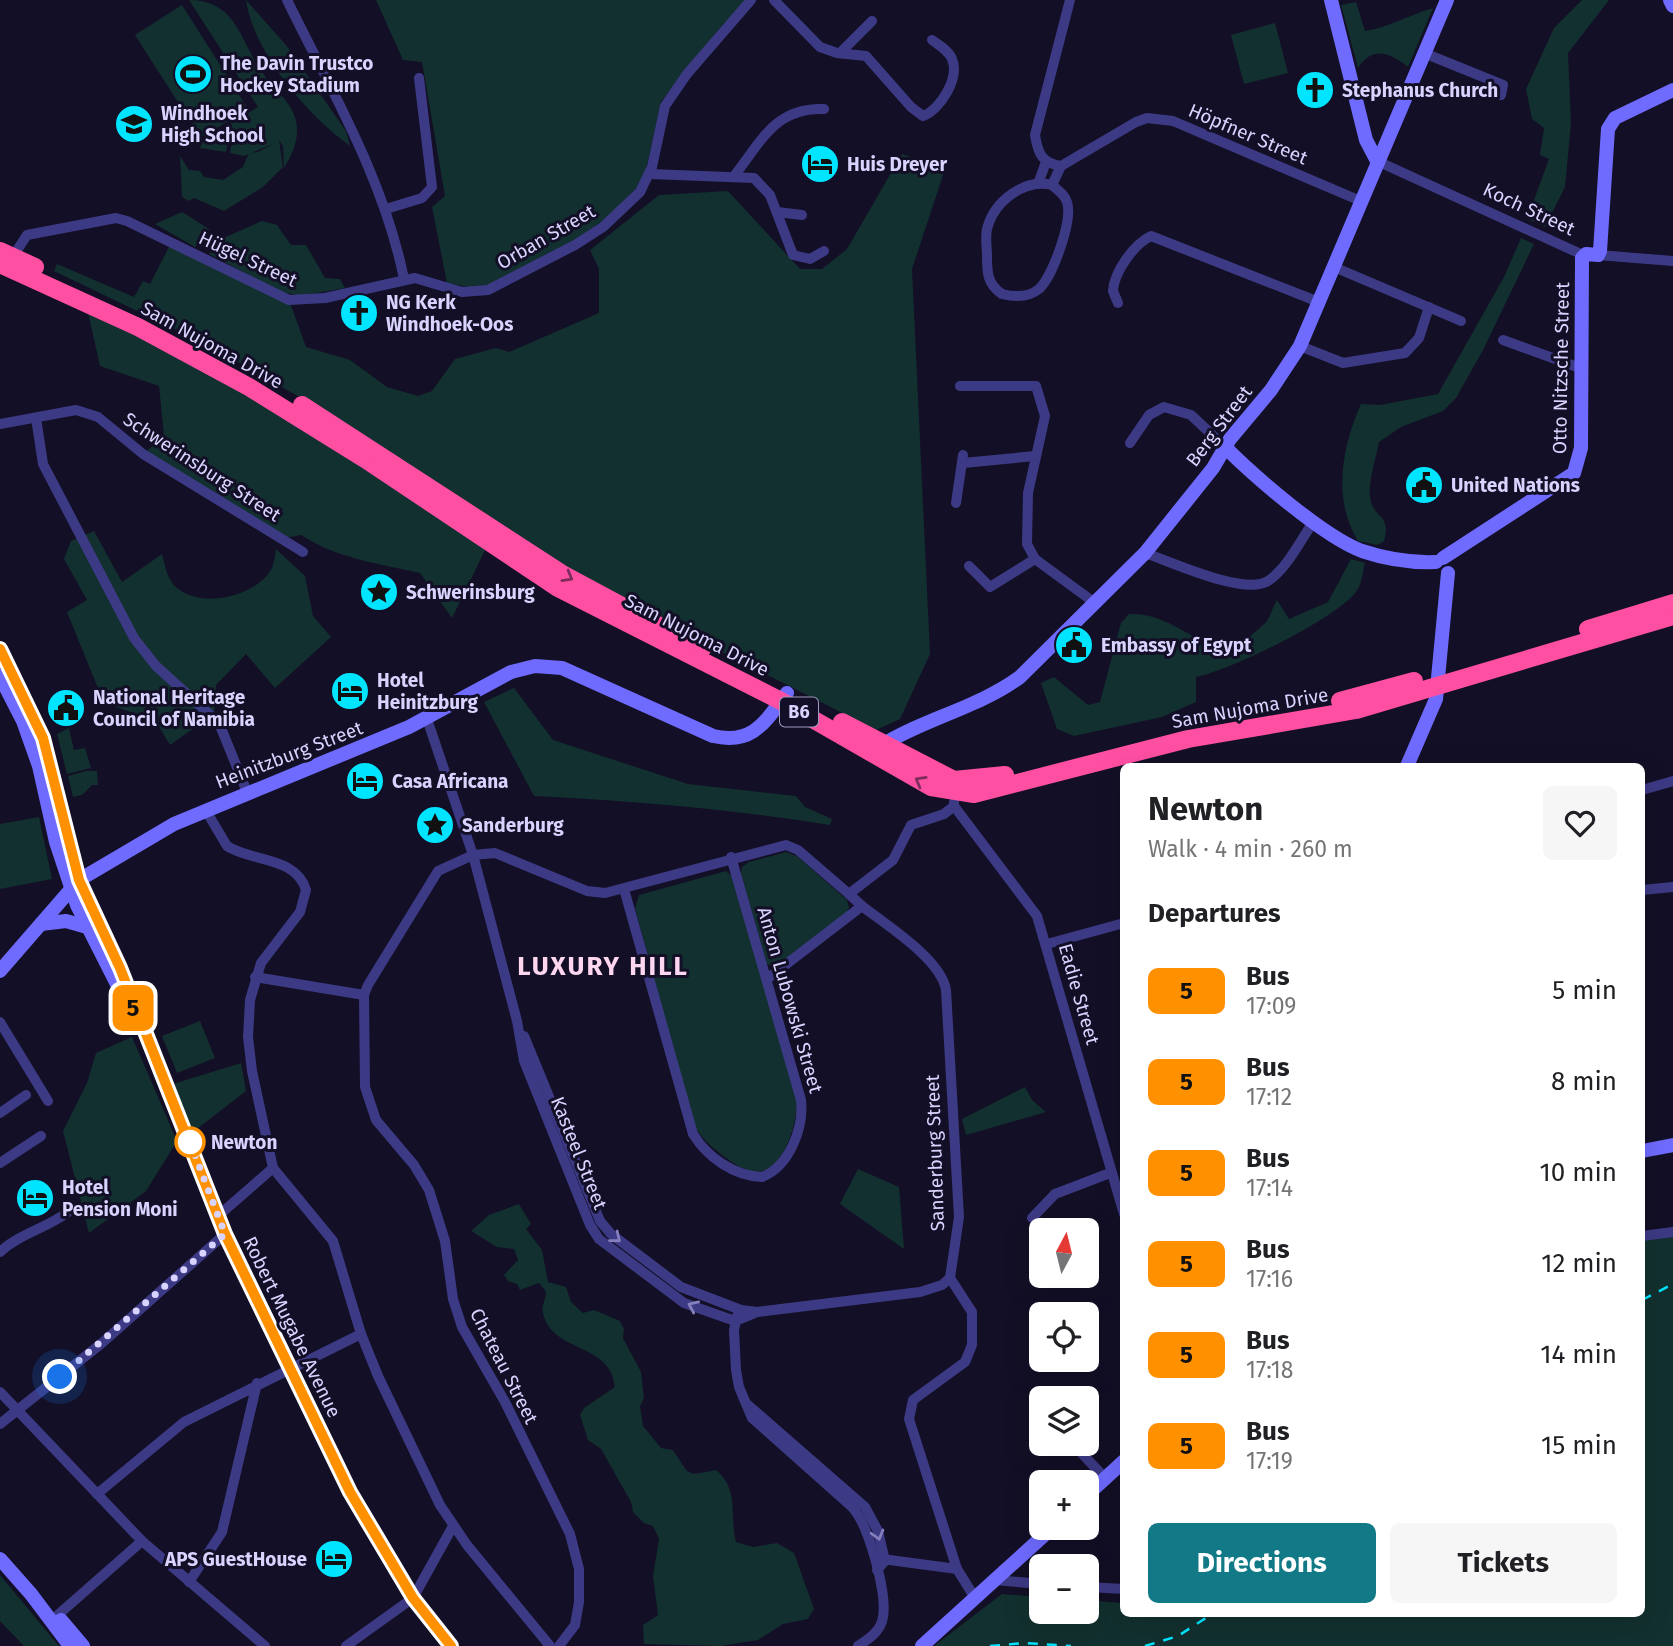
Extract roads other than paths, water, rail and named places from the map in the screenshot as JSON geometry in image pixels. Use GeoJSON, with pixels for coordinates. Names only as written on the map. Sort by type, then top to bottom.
{"type":"FeatureCollection","features":[{"type":"Feature","properties":{"kind":"highway","name":"Sam Nujoma Drive"},"geometry":{"type":"LineString","coordinates":[[5,259],[186,352],[311,424],[558,588],[784,697],[878,748],[922,783],[954,793],[974,794],[1010,786],[1219,732],[1340,713],[1673,603]]}},
{"type":"Feature","properties":{"kind":"highway","name":"Sam Nujoma Drive"},"geometry":{"type":"LineString","coordinates":[[1439,680],[1673,616]]}},
{"type":"Feature","properties":{"kind":"street"},"geometry":{"type":"LineString","coordinates":[[286,0],[386,209],[404,279]]}},
{"type":"Feature","properties":{"kind":"street","name":"Orban Street"},"geometry":{"type":"LineString","coordinates":[[404,279],[415,278],[462,292],[480,292],[549,261],[603,227],[640,192],[650,174],[665,106],[687,74],[751,0]]}},
{"type":"Feature","properties":{"kind":"street"},"geometry":{"type":"LineString","coordinates":[[774,0],[820,47],[866,56],[911,107],[923,116],[938,106],[947,92],[954,64],[952,56],[932,40]]}},
{"type":"Feature","properties":{"kind":"street"},"geometry":{"type":"LineString","coordinates":[[1052,185],[1061,166],[1046,162],[1037,150],[1035,135],[1070,0]]}},
{"type":"Feature","properties":{"kind":"street"},"geometry":{"type":"LineString","coordinates":[[1331,0],[1366,140],[1377,160]]}},
{"type":"Feature","properties":{"kind":"street","name":"Berg Street"},"geometry":{"type":"LineString","coordinates":[[878,748],[1009,685],[1031,667],[1145,553],[1213,468],[1225,447],[1271,390],[1300,346],[1447,0]]}},
{"type":"Feature","properties":{"kind":"street"},"geometry":{"type":"LineString","coordinates":[[1670,0],[1673,6]]}},
{"type":"Feature","properties":{"kind":"street"},"geometry":{"type":"LineString","coordinates":[[841,53],[872,20]]}},
{"type":"Feature","properties":{"kind":"street"},"geometry":{"type":"LineString","coordinates":[[1424,52],[1503,85],[1501,95]]}},
{"type":"Feature","properties":{"kind":"street"},"geometry":{"type":"LineString","coordinates":[[386,209],[422,198],[432,187],[419,78]]}},
{"type":"Feature","properties":{"kind":"street","name":"Otto Nitzsche Street"},"geometry":{"type":"LineString","coordinates":[[1441,567],[1462,547],[1574,473],[1581,448],[1580,368],[1591,255],[1611,122],[1673,90]]}},
{"type":"Feature","properties":{"kind":"street"},"geometry":{"type":"LineString","coordinates":[[734,176],[767,131],[791,112],[824,109]]}},
{"type":"Feature","properties":{"kind":"street","name":"Höpfner Street"},"geometry":{"type":"LineString","coordinates":[[1061,166],[1136,122],[1147,118],[1173,121],[1363,202]]}},
{"type":"Feature","properties":{"kind":"street","name":"Koch Street"},"geometry":{"type":"LineString","coordinates":[[1377,160],[1591,255],[1673,261]]}},
{"type":"Feature","properties":{"kind":"street"},"geometry":{"type":"LineString","coordinates":[[1039,181],[1052,185],[1067,202],[1069,217],[1054,263],[1040,288],[1032,293],[1002,294],[990,284],[988,274],[986,233],[989,223],[1001,202],[1039,181],[1046,162]]}},
{"type":"Feature","properties":{"kind":"street"},"geometry":{"type":"LineString","coordinates":[[650,174],[734,176],[759,181],[770,195],[793,255],[810,259],[824,251]]}},
{"type":"Feature","properties":{"kind":"street"},"geometry":{"type":"LineString","coordinates":[[777,212],[802,215]]}},
{"type":"Feature","properties":{"kind":"street","name":"Hügel Street"},"geometry":{"type":"LineString","coordinates":[[5,259],[27,235],[116,218],[127,220],[289,300],[325,298],[404,279]]}},
{"type":"Feature","properties":{"kind":"street"},"geometry":{"type":"LineString","coordinates":[[1118,303],[1113,291],[1118,272],[1151,236],[1319,302]]}},
{"type":"Feature","properties":{"kind":"street"},"geometry":{"type":"LineString","coordinates":[[1334,267],[1461,320]]}},
{"type":"Feature","properties":{"kind":"street"},"geometry":{"type":"LineString","coordinates":[[1300,346],[1343,363],[1405,353],[1419,338],[1429,307]]}},
{"type":"Feature","properties":{"kind":"street"},"geometry":{"type":"LineString","coordinates":[[1503,340],[1580,368]]}},
{"type":"Feature","properties":{"kind":"street"},"geometry":{"type":"LineString","coordinates":[[960,386],[1035,384],[1045,416],[1035,456],[1025,524],[1027,544],[1035,559],[1094,603]]}},
{"type":"Feature","properties":{"kind":"street"},"geometry":{"type":"LineString","coordinates":[[1129,443],[1154,410],[1169,407],[1191,415],[1245,467],[1314,521],[1363,551],[1441,567],[1446,596],[1439,680],[1431,715],[1408,763]]}},
{"type":"Feature","properties":{"kind":"street","name":"Schwerinsburg Street"},"geometry":{"type":"LineString","coordinates":[[0,424],[76,410],[88,411],[143,454],[303,552]]}},
{"type":"Feature","properties":{"kind":"street"},"geometry":{"type":"LineString","coordinates":[[36,418],[43,464],[134,638],[156,666],[219,723],[247,792]]}},
{"type":"Feature","properties":{"kind":"street"},"geometry":{"type":"LineString","coordinates":[[956,503],[963,459],[1035,456]]}},
{"type":"Feature","properties":{"kind":"street"},"geometry":{"type":"LineString","coordinates":[[1145,553],[1227,581],[1258,585],[1276,575],[1314,521]]}},
{"type":"Feature","properties":{"kind":"street"},"geometry":{"type":"LineString","coordinates":[[969,566],[990,587],[1035,559]]}},
{"type":"Feature","properties":{"kind":"street","name":"Robert Mugabe Avenue"},"geometry":{"type":"LineString","coordinates":[[0,649],[43,738],[72,853],[75,885],[90,903],[120,968],[133,1007],[225,1234],[350,1492],[413,1598],[451,1646]]}},
{"type":"Feature","properties":{"kind":"street","name":"Heinitzburg Street"},"geometry":{"type":"LineString","coordinates":[[0,971],[75,885],[102,864],[205,809],[354,752],[427,719],[511,672],[544,665],[570,671],[713,736],[726,739],[751,734],[784,697]]}},
{"type":"Feature","properties":{"kind":"street","name":"Robert Mugabe Avenue"},"geometry":{"type":"LineString","coordinates":[[0,676],[23,721],[39,765],[56,842],[75,885],[87,927],[110,972],[133,1007]]}},
{"type":"Feature","properties":{"kind":"street","name":"Kasteel Street"},"geometry":{"type":"LineString","coordinates":[[427,719],[473,855],[517,1021],[524,1062],[595,1234],[684,1303],[735,1321],[757,1312]]}},
{"type":"Feature","properties":{"kind":"street"},"geometry":{"type":"LineString","coordinates":[[1645,789],[1673,781]]}},
{"type":"Feature","properties":{"kind":"street"},"geometry":{"type":"LineString","coordinates":[[255,977],[364,995],[435,876],[446,865],[473,855],[495,853],[587,891],[605,893],[732,857],[790,845],[849,894],[893,860],[911,825],[944,814],[954,793]]}},
{"type":"Feature","properties":{"kind":"street","name":"Eadie Street"},"geometry":{"type":"LineString","coordinates":[[954,793],[1026,898],[1047,944],[1120,1201]]}},
{"type":"Feature","properties":{"kind":"street"},"geometry":{"type":"LineString","coordinates":[[205,809],[227,846],[282,865],[299,876],[305,886],[306,901],[300,912],[271,949],[255,977],[248,1037],[257,1099],[273,1168],[333,1241],[361,1334],[410,1444],[453,1526],[550,1646]]}},
{"type":"Feature","properties":{"kind":"street"},"geometry":{"type":"LineString","coordinates":[[72,853],[87,861],[102,864],[90,903]]}},
{"type":"Feature","properties":{"kind":"street","name":"Anton Lubowski Street"},"geometry":{"type":"LineString","coordinates":[[624,889],[693,1133],[710,1155],[751,1177],[767,1175],[780,1164],[799,1130],[803,1114],[732,857]]}},
{"type":"Feature","properties":{"kind":"street"},"geometry":{"type":"LineString","coordinates":[[1645,890],[1673,887]]}},
{"type":"Feature","properties":{"kind":"street","name":"Sanderburg Street"},"geometry":{"type":"LineString","coordinates":[[849,894],[930,961],[945,982],[959,1217],[950,1278]]}},
{"type":"Feature","properties":{"kind":"street"},"geometry":{"type":"LineString","coordinates":[[767,979],[862,906]]}},
{"type":"Feature","properties":{"kind":"street"},"geometry":{"type":"LineString","coordinates":[[41,924],[66,921],[87,927]]}},
{"type":"Feature","properties":{"kind":"street"},"geometry":{"type":"LineString","coordinates":[[1047,944],[1120,924]]}},
{"type":"Feature","properties":{"kind":"street","name":"Chateau Street"},"geometry":{"type":"LineString","coordinates":[[364,995],[365,1074],[372,1110],[382,1128],[414,1165],[429,1190],[442,1228],[453,1299],[462,1327],[505,1402],[570,1534],[579,1569],[579,1602],[575,1625],[559,1646]]}},
{"type":"Feature","properties":{"kind":"street","name":"Kasteel Street"},"geometry":{"type":"LineString","coordinates":[[517,1021],[604,1227],[681,1287],[741,1310],[757,1312],[920,1292],[942,1285],[950,1278]]}},
{"type":"Feature","properties":{"kind":"street"},"geometry":{"type":"LineString","coordinates":[[0,1022],[48,1101]]}},
{"type":"Feature","properties":{"kind":"street"},"geometry":{"type":"LineString","coordinates":[[0,1113],[26,1095]]}},
{"type":"Feature","properties":{"kind":"street"},"geometry":{"type":"LineString","coordinates":[[0,1163],[41,1136]]}},
{"type":"Feature","properties":{"kind":"street"},"geometry":{"type":"LineString","coordinates":[[1645,1150],[1673,1145]]}},
{"type":"Feature","properties":{"kind":"street"},"geometry":{"type":"LineString","coordinates":[[218,1216],[273,1168]]}},
{"type":"Feature","properties":{"kind":"street"},"geometry":{"type":"LineString","coordinates":[[1032,1218],[1055,1194],[1110,1172]]}},
{"type":"Feature","properties":{"kind":"street"},"geometry":{"type":"LineString","coordinates":[[0,1252],[9,1244],[51,1224],[68,1212]]}},
{"type":"Feature","properties":{"kind":"street"},"geometry":{"type":"LineString","coordinates":[[1645,1236],[1673,1232]]}},
{"type":"Feature","properties":{"kind":"street"},"geometry":{"type":"LineString","coordinates":[[0,1424],[102,1343],[225,1234]]}},
{"type":"Feature","properties":{"kind":"street"},"geometry":{"type":"LineString","coordinates":[[950,1278],[972,1312],[971,1352],[965,1362],[913,1400],[909,1419],[957,1569],[975,1598]]}},
{"type":"Feature","properties":{"kind":"street"},"geometry":{"type":"LineString","coordinates":[[741,1310],[735,1321],[736,1370],[745,1403],[758,1425],[856,1512],[864,1525],[877,1570],[883,1617],[875,1633],[858,1646]]}},
{"type":"Feature","properties":{"kind":"street"},"geometry":{"type":"LineString","coordinates":[[97,1494],[175,1429],[257,1383],[361,1334]]}},
{"type":"Feature","properties":{"kind":"street"},"geometry":{"type":"LineString","coordinates":[[189,1582],[214,1548],[225,1525],[257,1383]]}},
{"type":"Feature","properties":{"kind":"street"},"geometry":{"type":"LineString","coordinates":[[0,1392],[142,1541],[265,1646]]}},
{"type":"Feature","properties":{"kind":"street"},"geometry":{"type":"LineString","coordinates":[[745,1403],[865,1507],[878,1531],[885,1561]]}},
{"type":"Feature","properties":{"kind":"street"},"geometry":{"type":"LineString","coordinates":[[1084,1456],[1104,1478]]}},
{"type":"Feature","properties":{"kind":"street"},"geometry":{"type":"LineString","coordinates":[[1099,1483],[1120,1464]]}},
{"type":"Feature","properties":{"kind":"street"},"geometry":{"type":"LineString","coordinates":[[346,1646],[413,1598],[453,1526]]}},
{"type":"Feature","properties":{"kind":"street"},"geometry":{"type":"LineString","coordinates":[[922,1646],[1039,1540]]}},
{"type":"Feature","properties":{"kind":"street"},"geometry":{"type":"LineString","coordinates":[[54,1618],[142,1541]]}},
{"type":"Feature","properties":{"kind":"street"},"geometry":{"type":"LineString","coordinates":[[872,1554],[885,1561],[957,1569]]}},
{"type":"Feature","properties":{"kind":"street"},"geometry":{"type":"LineString","coordinates":[[0,1559],[83,1646]]}},
{"type":"Feature","properties":{"kind":"street"},"geometry":{"type":"LineString","coordinates":[[877,1570],[885,1561]]}},
{"type":"Feature","properties":{"kind":"street"},"geometry":{"type":"LineString","coordinates":[[995,1580],[1029,1583]]}},
{"type":"Feature","properties":{"kind":"street"},"geometry":{"type":"LineString","coordinates":[[1099,1588],[1120,1590]]}},
{"type":"Feature","properties":{"kind":"street"},"geometry":{"type":"LineString","coordinates":[[54,1618],[70,1646]]}},
{"type":"Feature","properties":{"kind":"railway"},"geometry":{"type":"LineString","coordinates":[[1645,1298],[1673,1284]]}},
{"type":"Feature","properties":{"kind":"railway"},"geometry":{"type":"LineString","coordinates":[[1145,1646],[1178,1636],[1207,1617]]}},
{"type":"Feature","properties":{"kind":"railway"},"geometry":{"type":"LineString","coordinates":[[990,1646],[1025,1643],[1071,1646]]}},
{"type":"Feature","properties":{"kind":"place","name":"The Davin Trustco Hockey Stadium"},"geometry":{"type":"Point","coordinates":[193,74]}},
{"type":"Feature","properties":{"kind":"place","name":"Stephanus Church"},"geometry":{"type":"Point","coordinates":[1315,90]}},
{"type":"Feature","properties":{"kind":"place","name":"Windhoek High School"},"geometry":{"type":"Point","coordinates":[134,124]}},
{"type":"Feature","properties":{"kind":"place","name":"Huis Dreyer"},"geometry":{"type":"Point","coordinates":[820,164]}},
{"type":"Feature","properties":{"kind":"place","name":"NG Kerk Windhoek-Oos"},"geometry":{"type":"Point","coordinates":[359,313]}},
{"type":"Feature","properties":{"kind":"place","name":"United Nations"},"geometry":{"type":"Point","coordinates":[1424,485]}},
{"type":"Feature","properties":{"kind":"place","name":"Schwerinsburg"},"geometry":{"type":"Point","coordinates":[379,592]}},
{"type":"Feature","properties":{"kind":"place","name":"Embassy of Egypt"},"geometry":{"type":"Point","coordinates":[1074,645]}},
{"type":"Feature","properties":{"kind":"place","name":"Hotel Heinitzburg"},"geometry":{"type":"Point","coordinates":[350,691]}},
{"type":"Feature","properties":{"kind":"place","name":"National Heritage Council of Namibia"},"geometry":{"type":"Point","coordinates":[66,708]}},
{"type":"Feature","properties":{"kind":"place","name":"Casa Africana"},"geometry":{"type":"Point","coordinates":[365,781]}},
{"type":"Feature","properties":{"kind":"place","name":"Sanderburg"},"geometry":{"type":"Point","coordinates":[435,825]}},
{"type":"Feature","properties":{"kind":"place","name":"Newton"},"geometry":{"type":"Point","coordinates":[190,1142]}},
{"type":"Feature","properties":{"kind":"place","name":"Hotel Pension Moni"},"geometry":{"type":"Point","coordinates":[35,1198]}},
{"type":"Feature","properties":{"kind":"place","name":"APS GuestHouse"},"geometry":{"type":"Point","coordinates":[334,1559]}},
{"type":"Feature","properties":{"kind":"district","name":"LUXURY HILL"},"geometry":{"type":"Point","coordinates":[603,966]}}]}
